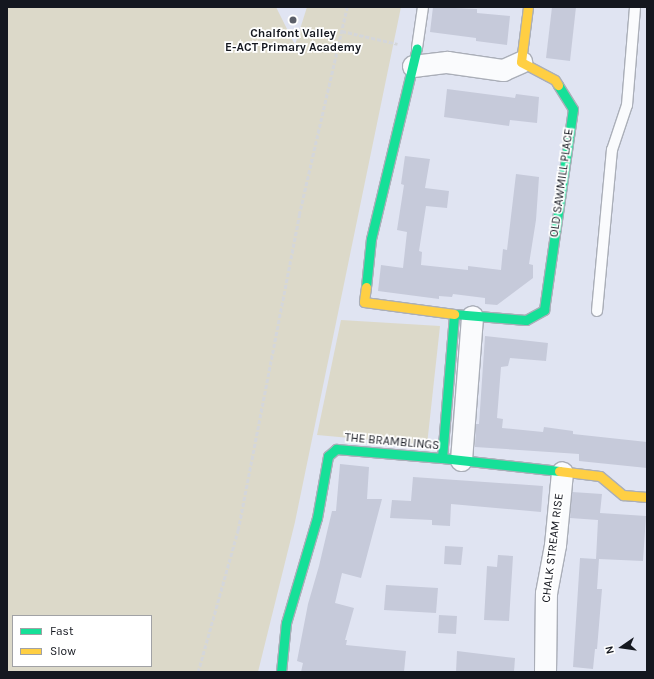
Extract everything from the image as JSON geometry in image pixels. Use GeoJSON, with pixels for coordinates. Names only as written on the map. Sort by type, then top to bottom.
{"type":"FeatureCollection","features":[{"type":"Feature","properties":{"kind":"street"},"geometry":{"type":"LineString","coordinates":[[415,57],[503,70],[521,62],[528,7]]}},
{"type":"Feature","properties":{"kind":"street","name":"OLD SAWMILL PLACE"},"geometry":{"type":"LineString","coordinates":[[415,57],[371,239],[364,302],[463,315],[526,320],[544,310],[573,108],[555,80],[521,62]]}},
{"type":"Feature","properties":{"kind":"street"},"geometry":{"type":"LineString","coordinates":[[452,459],[463,315]]}},
{"type":"Feature","properties":{"kind":"street","name":"THE BRAMBLINGS"},"geometry":{"type":"LineString","coordinates":[[281,672],[286,623],[317,518],[328,456],[336,450],[452,459],[600,476],[623,495],[647,497]]}},
{"type":"Feature","properties":{"kind":"street","name":"CHALK STREAM RISE"},"geometry":{"type":"LineString","coordinates":[[545,672],[546,593],[555,545],[562,472]]}},
{"type":"Feature","properties":{"kind":"lane"},"geometry":{"type":"LineString","coordinates":[[415,57],[423,7]]}},
{"type":"Feature","properties":{"kind":"lane"},"geometry":{"type":"LineString","coordinates":[[597,311],[612,150],[627,105],[635,7]]}},
{"type":"Feature","properties":{"kind":"path"},"geometry":{"type":"LineString","coordinates":[[198,672],[238,530],[299,215],[347,7]]}},
{"type":"Feature","properties":{"kind":"path"},"geometry":{"type":"LineString","coordinates":[[342,31],[415,57]]}},
{"type":"Feature","properties":{"kind":"shaded area"},"geometry":{"type":"Polygon","coordinates":[[[7,7],[276,7],[295,45],[307,7],[401,7],[295,522],[258,672],[7,672],[7,7]]]}},
{"type":"Feature","properties":{"kind":"shaded area"},"geometry":{"type":"Polygon","coordinates":[[[341,320],[440,326],[427,445],[317,435],[341,320]]]}},
{"type":"Feature","properties":{"kind":"building"},"geometry":{"type":"Polygon","coordinates":[[[433,7],[477,9],[477,13],[510,16],[507,45],[476,41],[476,38],[430,32],[433,7]]]}},
{"type":"Feature","properties":{"kind":"building"},"geometry":{"type":"Polygon","coordinates":[[[552,7],[576,7],[570,61],[546,58],[552,7]]]}},
{"type":"Feature","properties":{"kind":"building"},"geometry":{"type":"Polygon","coordinates":[[[447,89],[515,98],[516,94],[539,97],[537,123],[510,120],[509,126],[444,117],[447,89]]]}},
{"type":"Feature","properties":{"kind":"building"},"geometry":{"type":"Polygon","coordinates":[[[405,156],[430,159],[425,188],[449,191],[447,208],[426,206],[419,251],[422,252],[421,265],[468,270],[468,266],[501,270],[503,249],[507,250],[516,174],[539,177],[536,220],[529,264],[533,265],[533,278],[497,305],[485,304],[485,298],[453,294],[452,297],[439,296],[439,299],[378,291],[381,265],[403,268],[407,232],[397,230],[404,185],[401,184],[405,156]]]}},
{"type":"Feature","properties":{"kind":"building"},"geometry":{"type":"Polygon","coordinates":[[[485,336],[548,343],[546,361],[510,358],[508,366],[501,367],[497,418],[503,419],[502,428],[543,432],[544,427],[573,431],[573,434],[647,442],[647,468],[579,461],[579,454],[475,447],[476,424],[479,424],[485,336]]]}},
{"type":"Feature","properties":{"kind":"building"},"geometry":{"type":"Polygon","coordinates":[[[340,464],[369,467],[367,499],[382,499],[361,578],[342,573],[335,603],[354,608],[345,640],[347,640],[346,645],[406,651],[404,672],[301,672],[303,663],[297,661],[308,604],[332,511],[336,511],[340,464]]]}},
{"type":"Feature","properties":{"kind":"building"},"geometry":{"type":"Polygon","coordinates":[[[413,477],[543,486],[541,512],[451,504],[450,526],[432,525],[432,520],[390,518],[392,500],[411,501],[413,477]]]}},
{"type":"Feature","properties":{"kind":"building"},"geometry":{"type":"Polygon","coordinates":[[[572,492],[602,494],[600,513],[646,516],[643,561],[599,559],[597,589],[602,589],[597,649],[595,649],[593,669],[573,667],[580,558],[596,559],[598,520],[570,518],[572,492]]]}},
{"type":"Feature","properties":{"kind":"building"},"geometry":{"type":"Polygon","coordinates":[[[445,546],[463,547],[461,565],[444,564],[445,546]]]}},
{"type":"Feature","properties":{"kind":"building"},"geometry":{"type":"Polygon","coordinates":[[[498,555],[513,556],[509,621],[484,620],[487,566],[497,567],[498,555]]]}},
{"type":"Feature","properties":{"kind":"building"},"geometry":{"type":"Polygon","coordinates":[[[386,585],[438,588],[436,613],[384,610],[386,585]]]}},
{"type":"Feature","properties":{"kind":"building"},"geometry":{"type":"Polygon","coordinates":[[[439,615],[457,616],[456,634],[438,633],[439,615]]]}},
{"type":"Feature","properties":{"kind":"building"},"geometry":{"type":"Polygon","coordinates":[[[457,651],[515,658],[514,672],[456,672],[457,651]]]}},
{"type":"Feature","properties":{"kind":"traffic: fast"},"geometry":{"type":"LineString","coordinates":[[366,287],[371,239],[417,48]]}},
{"type":"Feature","properties":{"kind":"traffic: fast"},"geometry":{"type":"LineString","coordinates":[[442,458],[454,314],[526,320],[544,310],[573,109],[558,85]]}},
{"type":"Feature","properties":{"kind":"traffic: fast"},"geometry":{"type":"LineString","coordinates":[[281,672],[286,623],[317,518],[328,456],[336,449],[442,458],[559,471]]}},
{"type":"Feature","properties":{"kind":"traffic: slow"},"geometry":{"type":"LineString","coordinates":[[528,7],[521,62],[555,80],[558,85]]}},
{"type":"Feature","properties":{"kind":"traffic: slow"},"geometry":{"type":"LineString","coordinates":[[366,287],[364,302],[454,314]]}},
{"type":"Feature","properties":{"kind":"traffic: slow"},"geometry":{"type":"LineString","coordinates":[[559,471],[600,476],[623,495],[647,497]]}},
{"type":"Feature","properties":{"kind":"place","name":"Chalfont Valley E-ACT Primary Academy"},"geometry":{"type":"Point","coordinates":[293,20]}}]}
